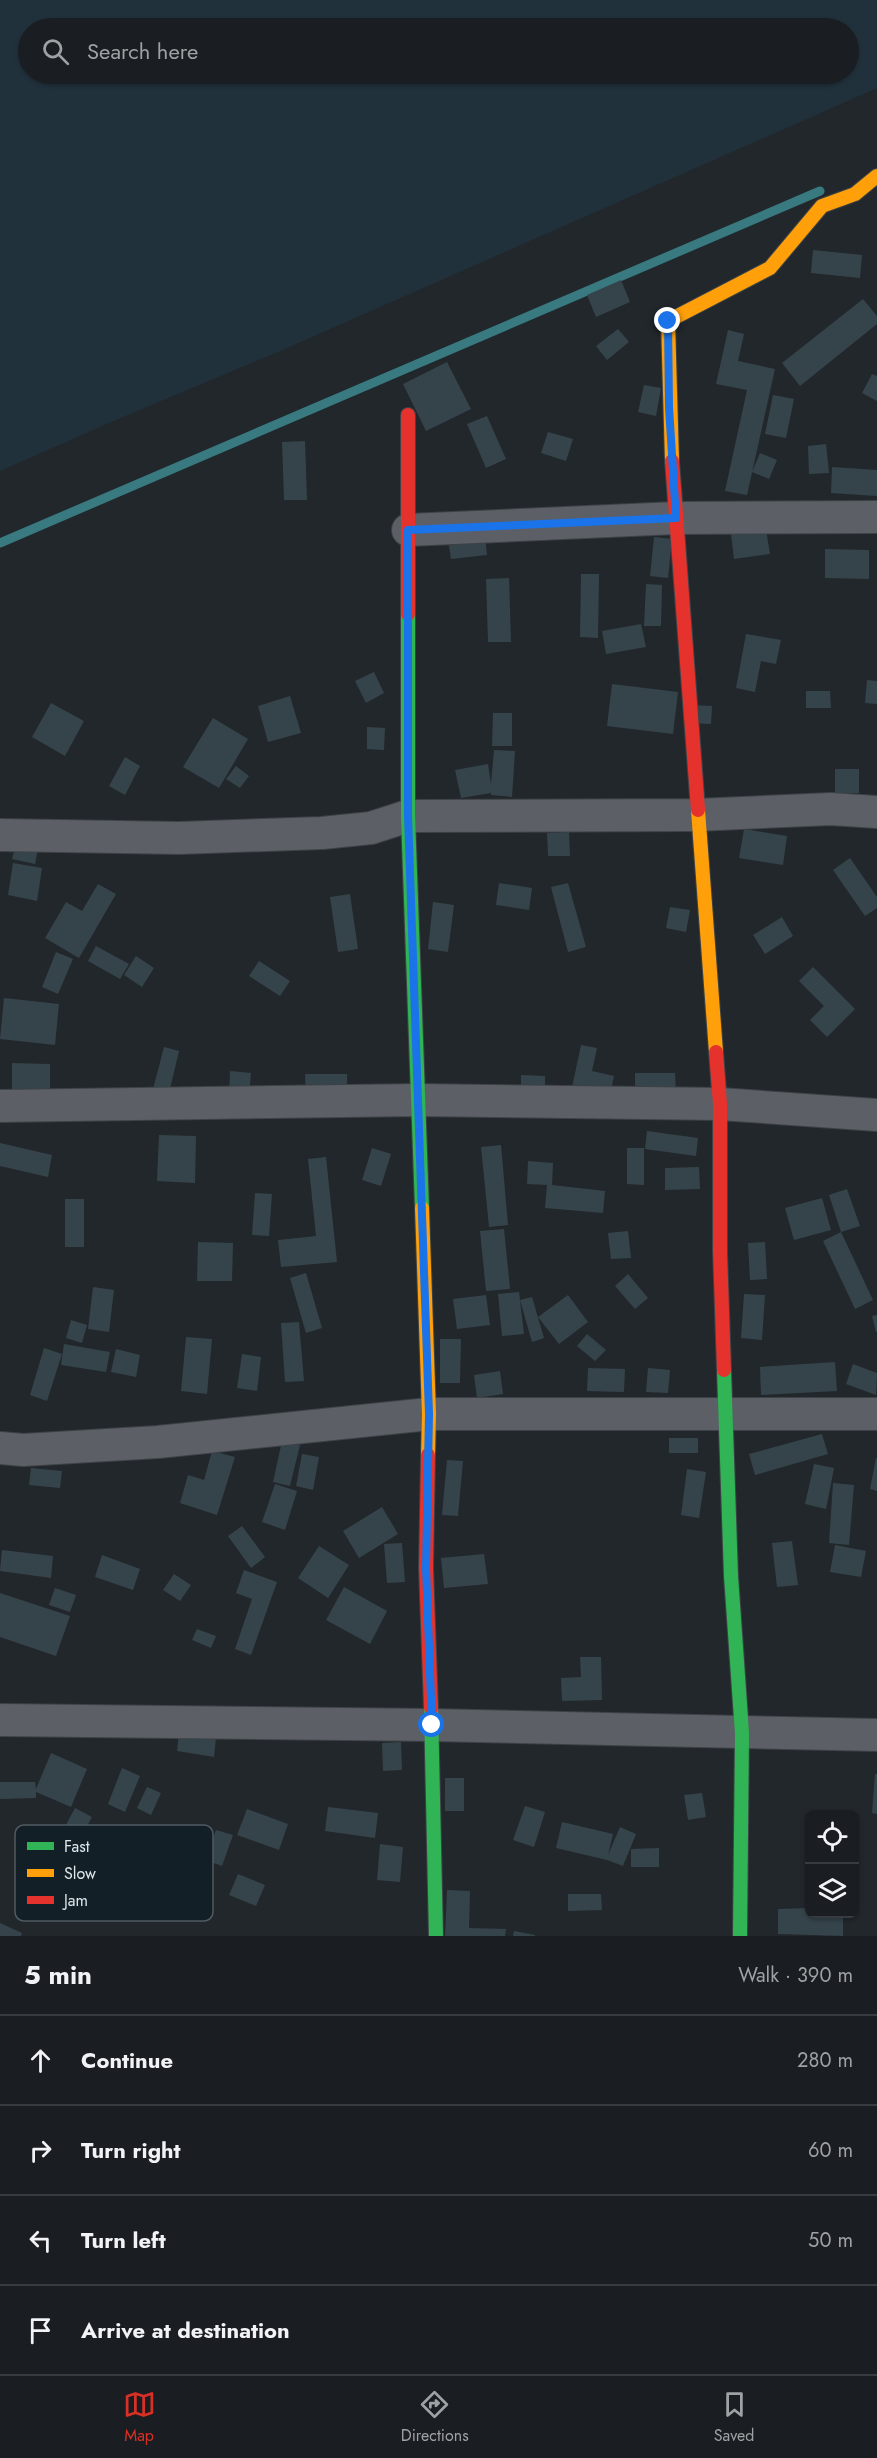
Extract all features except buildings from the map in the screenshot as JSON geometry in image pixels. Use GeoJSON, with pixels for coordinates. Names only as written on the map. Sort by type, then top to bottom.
{"type":"FeatureCollection","features":[{"type":"Feature","properties":{"kind":"street"},"geometry":{"type":"LineString","coordinates":[[740,1936],[742,1732],[731,1576],[725,1414],[720,1251],[720,1104],[676,518],[669,407],[668,321],[770,268],[822,206],[855,194],[877,176]]}},
{"type":"Feature","properties":{"kind":"street"},"geometry":{"type":"LineString","coordinates":[[408,415],[408,816],[429,1414],[426,1568],[436,1936]]}},
{"type":"Feature","properties":{"kind":"street"},"geometry":{"type":"LineString","coordinates":[[408,530],[676,518],[877,517]]}},
{"type":"Feature","properties":{"kind":"street"},"geometry":{"type":"LineString","coordinates":[[0,835],[179,838],[322,833],[371,828],[408,816],[697,816],[831,809],[877,812]]}},
{"type":"Feature","properties":{"kind":"street"},"geometry":{"type":"LineString","coordinates":[[0,1106],[419,1100],[720,1104],[877,1115]]}},
{"type":"Feature","properties":{"kind":"street"},"geometry":{"type":"LineString","coordinates":[[0,1448],[22,1450],[158,1442],[429,1414],[877,1414]]}},
{"type":"Feature","properties":{"kind":"street"},"geometry":{"type":"LineString","coordinates":[[0,1720],[432,1725],[877,1735]]}},
{"type":"Feature","properties":{"kind":"shaded area"},"geometry":{"type":"Polygon","coordinates":[[[0,0],[877,0],[877,88],[280,351],[0,471],[0,0]]]}},
{"type":"Feature","properties":{"kind":"waterway"},"geometry":{"type":"LineString","coordinates":[[0,543],[820,191]]}},
{"type":"Feature","properties":{"kind":"traffic: fast"},"geometry":{"type":"LineString","coordinates":[[408,614],[408,816],[422,1208]]}},
{"type":"Feature","properties":{"kind":"traffic: fast"},"geometry":{"type":"LineString","coordinates":[[724,1370],[731,1576],[742,1733],[740,1936]]}},
{"type":"Feature","properties":{"kind":"traffic: fast"},"geometry":{"type":"LineString","coordinates":[[431,1708],[436,1936]]}},
{"type":"Feature","properties":{"kind":"traffic: slow"},"geometry":{"type":"LineString","coordinates":[[672,461],[668,321],[770,268],[822,206],[855,194],[877,176]]}},
{"type":"Feature","properties":{"kind":"traffic: slow"},"geometry":{"type":"LineString","coordinates":[[698,810],[716,1052]]}},
{"type":"Feature","properties":{"kind":"traffic: slow"},"geometry":{"type":"LineString","coordinates":[[422,1208],[429,1414],[428,1455]]}},
{"type":"Feature","properties":{"kind":"traffic: jam"},"geometry":{"type":"LineString","coordinates":[[408,415],[408,614]]}},
{"type":"Feature","properties":{"kind":"traffic: jam"},"geometry":{"type":"LineString","coordinates":[[672,461],[698,810]]}},
{"type":"Feature","properties":{"kind":"traffic: jam"},"geometry":{"type":"LineString","coordinates":[[716,1052],[720,1104],[720,1251],[724,1370]]}},
{"type":"Feature","properties":{"kind":"traffic: jam"},"geometry":{"type":"LineString","coordinates":[[428,1455],[426,1568],[431,1708]]}},
{"type":"Feature","properties":{"kind":"route"},"geometry":{"type":"LineString","coordinates":[[432,1725],[426,1568],[429,1414],[408,816],[408,530],[676,518],[669,407],[668,321]]}}]}
